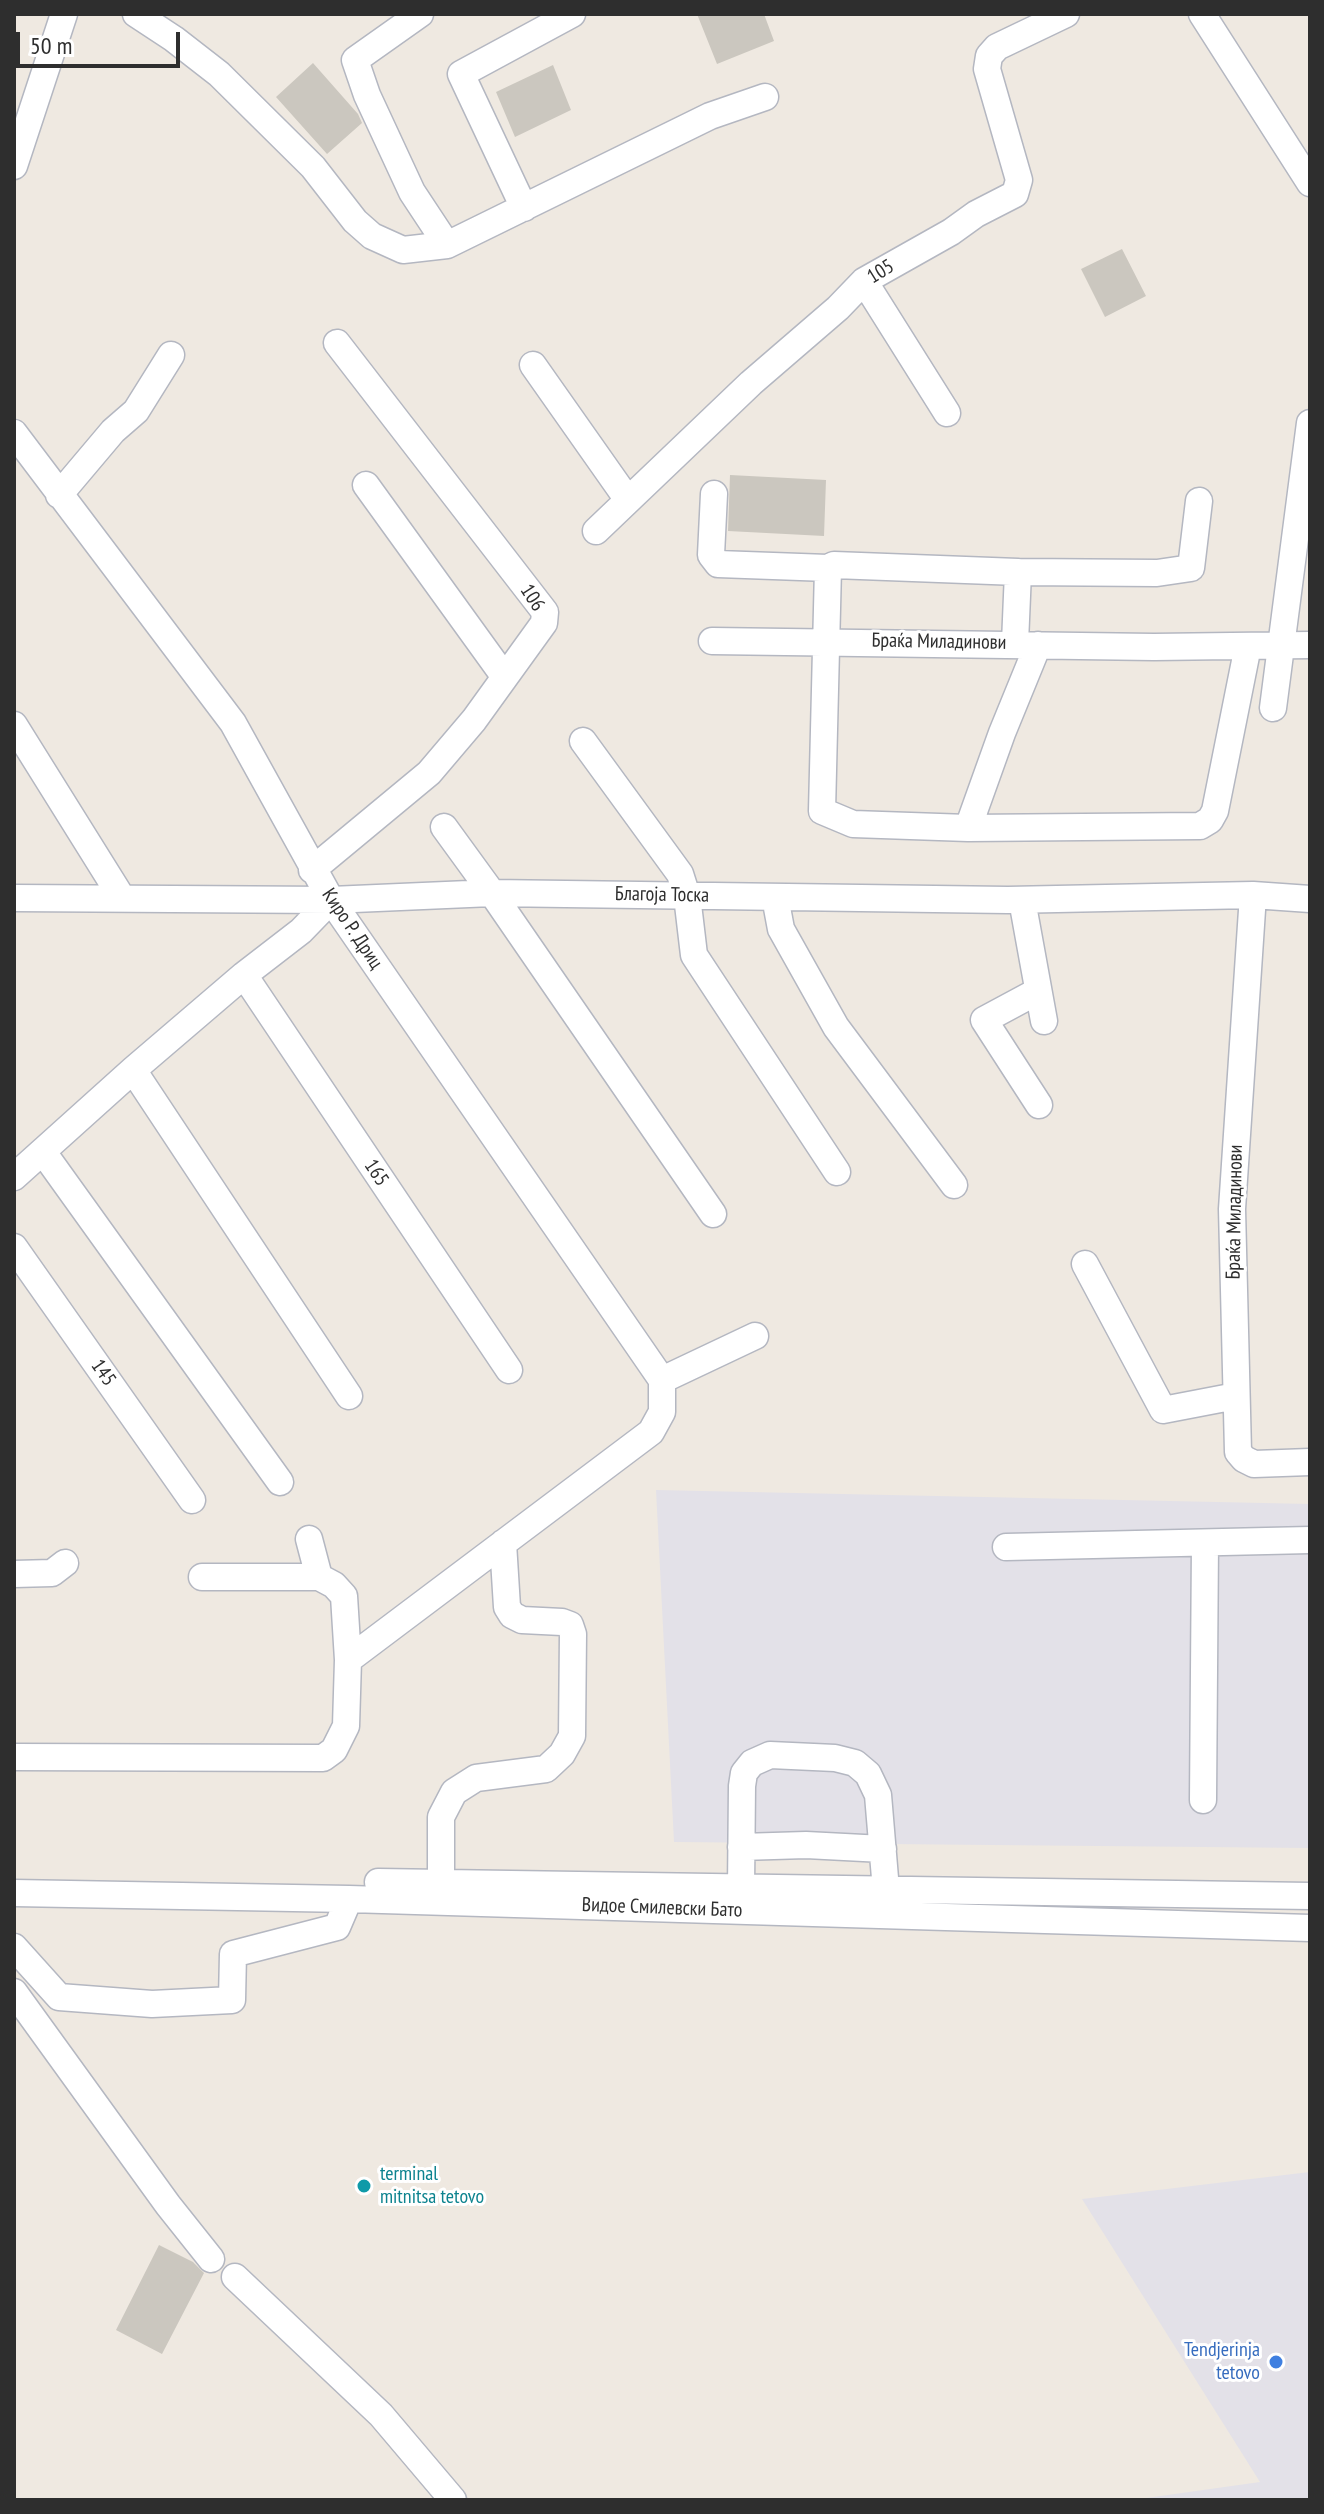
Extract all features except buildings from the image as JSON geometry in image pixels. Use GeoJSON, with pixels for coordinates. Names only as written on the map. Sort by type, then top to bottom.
{"type":"FeatureCollection","features":[{"type":"Feature","properties":{"kind":"street"},"geometry":{"type":"LineString","coordinates":[[14,166],[64,14]]}},
{"type":"Feature","properties":{"kind":"street"},"geometry":{"type":"LineString","coordinates":[[136,14],[219,74],[313,167],[355,221],[372,236],[403,250],[447,245],[710,116],[765,97]]}},
{"type":"Feature","properties":{"kind":"street"},"geometry":{"type":"LineString","coordinates":[[420,14],[355,60],[367,95],[412,192],[447,245]]}},
{"type":"Feature","properties":{"kind":"street"},"geometry":{"type":"LineString","coordinates":[[524,208],[461,74],[572,14]]}},
{"type":"Feature","properties":{"kind":"street","name":"105"},"geometry":{"type":"LineString","coordinates":[[596,531],[751,383],[838,308],[864,281],[1015,194],[1019,180],[987,69],[989,56],[1018,24],[1066,14]]}},
{"type":"Feature","properties":{"kind":"street"},"geometry":{"type":"LineString","coordinates":[[1202,14],[1310,183]]}},
{"type":"Feature","properties":{"kind":"street"},"geometry":{"type":"LineString","coordinates":[[864,281],[947,413]]}},
{"type":"Feature","properties":{"kind":"street","name":"106"},"geometry":{"type":"LineString","coordinates":[[312,870],[429,773],[474,720],[544,623],[545,612],[337,343]]}},
{"type":"Feature","properties":{"kind":"street"},"geometry":{"type":"LineString","coordinates":[[59,495],[113,431],[136,411],[171,355]]}},
{"type":"Feature","properties":{"kind":"street"},"geometry":{"type":"LineString","coordinates":[[533,365],[628,500]]}},
{"type":"Feature","properties":{"kind":"street"},"geometry":{"type":"LineString","coordinates":[[1273,708],[1310,423]]}},
{"type":"Feature","properties":{"kind":"street","name":"Киро Р. Дриц"},"geometry":{"type":"LineString","coordinates":[[14,433],[233,723],[331,900],[662,1380]]}},
{"type":"Feature","properties":{"kind":"street"},"geometry":{"type":"LineString","coordinates":[[366,485],[504,676]]}},
{"type":"Feature","properties":{"kind":"street"},"geometry":{"type":"LineString","coordinates":[[714,494],[711,555],[718,564],[1018,572],[1157,573],[1191,568],[1199,501]]}},
{"type":"Feature","properties":{"kind":"street"},"geometry":{"type":"LineString","coordinates":[[828,568],[822,811],[853,824],[968,828],[1200,826],[1210,820],[1215,811],[1248,646]]}},
{"type":"Feature","properties":{"kind":"street"},"geometry":{"type":"LineString","coordinates":[[968,828],[1002,733],[1027,644],[1018,572]]}},
{"type":"Feature","properties":{"kind":"street","name":"Браќа Миладинови"},"geometry":{"type":"LineString","coordinates":[[712,641],[1310,645]]}},
{"type":"Feature","properties":{"kind":"street"},"geometry":{"type":"LineString","coordinates":[[14,725],[122,898]]}},
{"type":"Feature","properties":{"kind":"street"},"geometry":{"type":"LineString","coordinates":[[583,741],[680,874],[687,896],[694,955],[837,1172]]}},
{"type":"Feature","properties":{"kind":"street"},"geometry":{"type":"LineString","coordinates":[[444,827],[713,1214]]}},
{"type":"Feature","properties":{"kind":"street","name":"Благоја Тоска"},"geometry":{"type":"LineString","coordinates":[[14,898],[331,900],[492,893],[1022,900],[1253,895],[1310,899]]}},
{"type":"Feature","properties":{"kind":"street","name":"Браќа Миладинови"},"geometry":{"type":"LineString","coordinates":[[1253,895],[1232,1209],[1238,1452],[1254,1464],[1310,1462]]}},
{"type":"Feature","properties":{"kind":"street"},"geometry":{"type":"LineString","coordinates":[[775,897],[781,929],[836,1027],[954,1185]]}},
{"type":"Feature","properties":{"kind":"street"},"geometry":{"type":"LineString","coordinates":[[14,1177],[133,1070],[244,975],[301,931],[331,900]]}},
{"type":"Feature","properties":{"kind":"street"},"geometry":{"type":"LineString","coordinates":[[1022,900],[1044,1021]]}},
{"type":"Feature","properties":{"kind":"street","name":"165"},"geometry":{"type":"LineString","coordinates":[[244,975],[509,1370]]}},
{"type":"Feature","properties":{"kind":"street"},"geometry":{"type":"LineString","coordinates":[[1038,991],[984,1020],[1039,1105]]}},
{"type":"Feature","properties":{"kind":"street"},"geometry":{"type":"LineString","coordinates":[[133,1070],[349,1396]]}},
{"type":"Feature","properties":{"kind":"street"},"geometry":{"type":"LineString","coordinates":[[43,1152],[280,1482]]}},
{"type":"Feature","properties":{"kind":"street","name":"145"},"geometry":{"type":"LineString","coordinates":[[14,1247],[192,1500]]}},
{"type":"Feature","properties":{"kind":"street"},"geometry":{"type":"LineString","coordinates":[[1085,1264],[1163,1410],[1236,1396]]}},
{"type":"Feature","properties":{"kind":"street"},"geometry":{"type":"LineString","coordinates":[[348,1660],[651,1432],[662,1412],[662,1380],[755,1336]]}},
{"type":"Feature","properties":{"kind":"street"},"geometry":{"type":"LineString","coordinates":[[309,1539],[319,1577]]}},
{"type":"Feature","properties":{"kind":"street"},"geometry":{"type":"LineString","coordinates":[[1006,1547],[1310,1540]]}},
{"type":"Feature","properties":{"kind":"street"},"geometry":{"type":"LineString","coordinates":[[441,1883],[441,1817],[454,1792],[476,1778],[546,1769],[562,1754],[572,1736],[573,1634],[570,1625],[522,1620],[512,1615],[507,1607],[503,1543]]}},
{"type":"Feature","properties":{"kind":"street"},"geometry":{"type":"LineString","coordinates":[[1203,1800],[1205,1543]]}},
{"type":"Feature","properties":{"kind":"street"},"geometry":{"type":"LineString","coordinates":[[14,1574],[52,1573],[65,1563]]}},
{"type":"Feature","properties":{"kind":"street"},"geometry":{"type":"LineString","coordinates":[[14,1757],[323,1758],[334,1750],[346,1726],[348,1660],[344,1596],[334,1585],[319,1577],[202,1577]]}},
{"type":"Feature","properties":{"kind":"street"},"geometry":{"type":"LineString","coordinates":[[741,1888],[744,1773],[752,1763],[770,1755],[835,1758],[855,1763],[868,1774],[878,1795],[886,1890]]}},
{"type":"Feature","properties":{"kind":"street"},"geometry":{"type":"LineString","coordinates":[[741,1847],[806,1845],[883,1849]]}},
{"type":"Feature","properties":{"kind":"street","name":"Видое Смилевски Бато"},"geometry":{"type":"LineString","coordinates":[[14,1876],[1310,1896]]}},
{"type":"Feature","properties":{"kind":"street","name":"Видое Смилевски Бато"},"geometry":{"type":"LineString","coordinates":[[14,1893],[349,1899],[1310,1928]]}},
{"type":"Feature","properties":{"kind":"street"},"geometry":{"type":"LineString","coordinates":[[14,1947],[59,1997],[152,2004],[232,2000],[233,1954],[337,1927],[349,1899]]}},
{"type":"Feature","properties":{"kind":"street"},"geometry":{"type":"LineString","coordinates":[[14,1992],[211,2259]]}},
{"type":"Feature","properties":{"kind":"street"},"geometry":{"type":"LineString","coordinates":[[235,2277],[381,2415],[453,2500]]}},
{"type":"Feature","properties":{"kind":"shaded area"},"geometry":{"type":"Polygon","coordinates":[[[656,1490],[1310,1504],[1310,1848],[674,1842],[656,1490]]]}},
{"type":"Feature","properties":{"kind":"shaded area"},"geometry":{"type":"Polygon","coordinates":[[[1310,2172],[1310,2500],[1132,2500],[1260,2482],[1082,2199],[1310,2172]]]}},
{"type":"Feature","properties":{"kind":"place","name":"terminal mitnitsa tetovo"},"geometry":{"type":"Point","coordinates":[364,2186]}},
{"type":"Feature","properties":{"kind":"place","name":"Tendjerinja tetovo"},"geometry":{"type":"Point","coordinates":[1276,2362]}}]}
